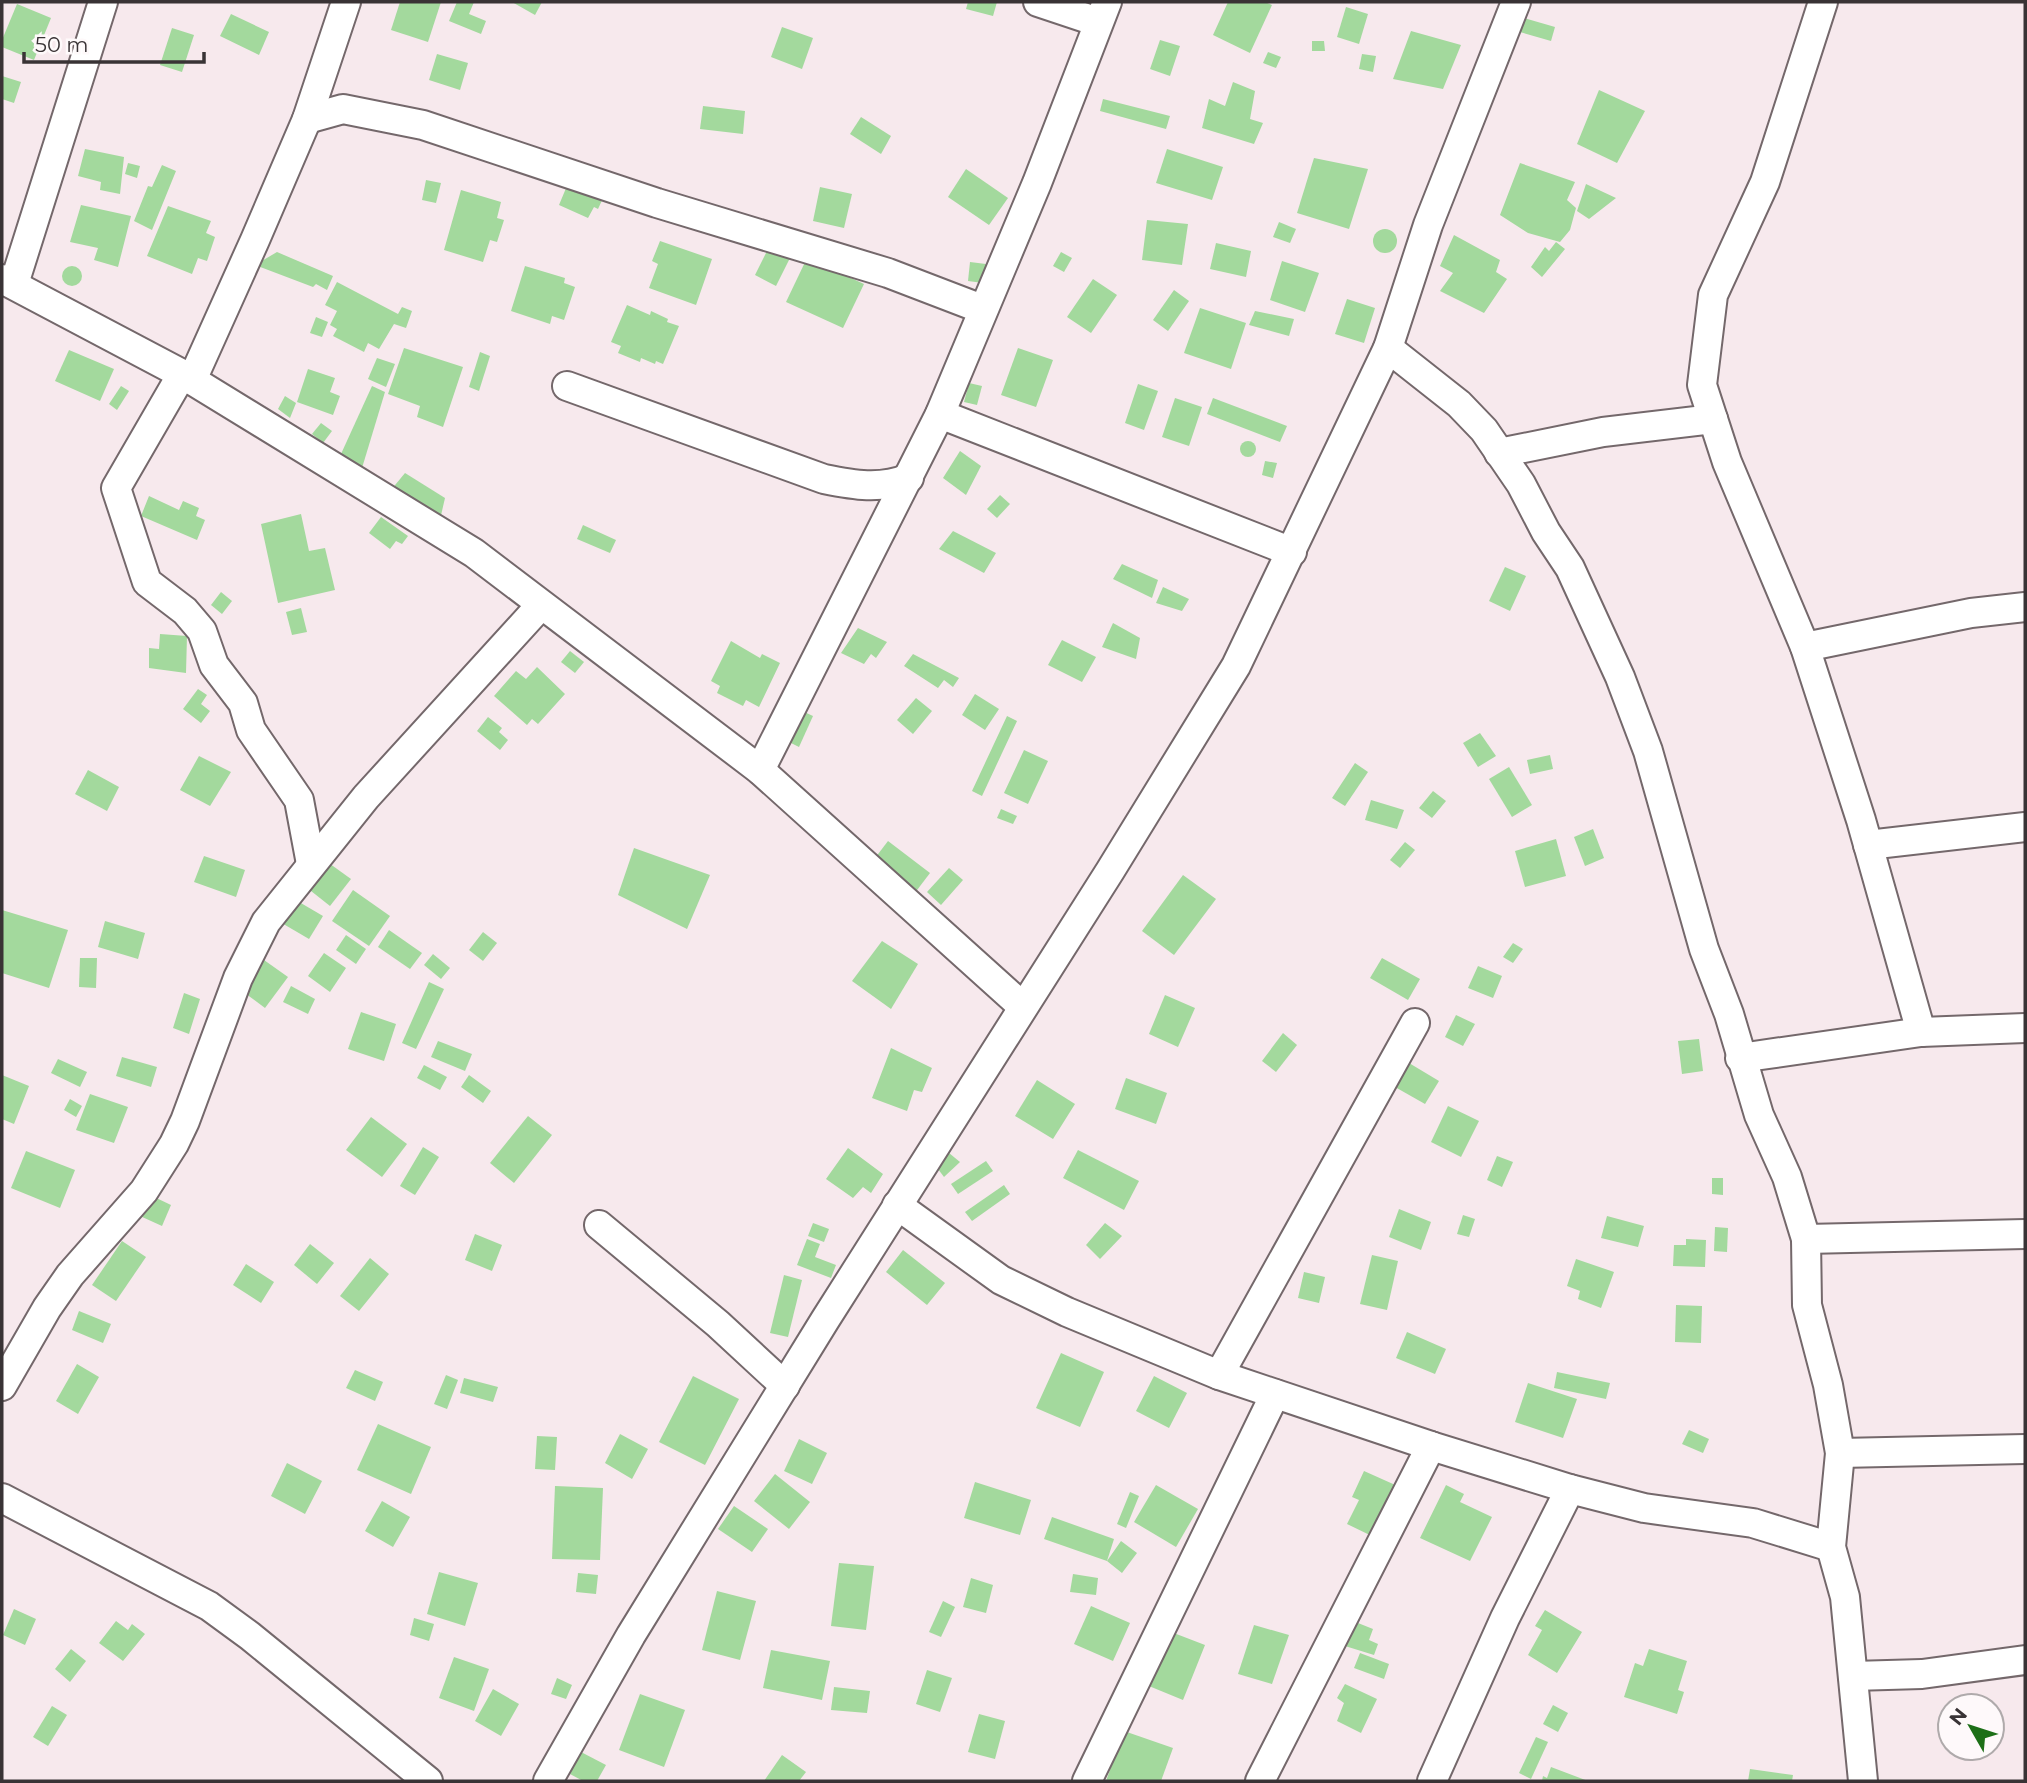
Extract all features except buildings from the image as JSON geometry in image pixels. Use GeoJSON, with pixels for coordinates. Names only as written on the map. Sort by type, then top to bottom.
{"type":"FeatureCollection","features":[{"type":"Feature","properties":{"kind":"street"},"geometry":{"type":"LineString","coordinates":[[103,2],[8,282],[187,377],[474,553],[761,770],[1022,1006]]}},
{"type":"Feature","properties":{"kind":"street"},"geometry":{"type":"LineString","coordinates":[[311,864],[299,800],[251,730],[243,703],[215,665],[202,631],[185,611],[146,582],[116,488],[187,377],[307,119],[346,2]]}},
{"type":"Feature","properties":{"kind":"street"},"geometry":{"type":"LineString","coordinates":[[761,770],[940,414],[1037,183],[1103,12],[1038,2]]}},
{"type":"Feature","properties":{"kind":"street"},"geometry":{"type":"LineString","coordinates":[[548,1781],[631,1635],[1236,666],[1388,348],[1429,225],[1516,2]]}},
{"type":"Feature","properties":{"kind":"street"},"geometry":{"type":"LineString","coordinates":[[1823,2],[1765,182],[1713,295],[1702,385],[1727,462],[1805,647],[1868,845],[1921,1032]]}},
{"type":"Feature","properties":{"kind":"street"},"geometry":{"type":"LineString","coordinates":[[307,119],[342,109],[423,125],[669,207],[888,273],[982,309]]}},
{"type":"Feature","properties":{"kind":"street"},"geometry":{"type":"LineString","coordinates":[[1388,348],[1459,404],[1484,430],[1521,484],[1546,532],[1570,568],[1625,689],[1648,751],[1704,949],[1729,1014],[1759,1115],[1787,1177],[1806,1239],[1807,1305],[1829,1385],[1840,1453],[1831,1547],[1845,1597],[1863,1781]]}},
{"type":"Feature","properties":{"kind":"street"},"geometry":{"type":"LineString","coordinates":[[567,386],[824,479],[872,486],[891,485],[909,478]]}},
{"type":"Feature","properties":{"kind":"street"},"geometry":{"type":"LineString","coordinates":[[940,414],[1292,552]]}},
{"type":"Feature","properties":{"kind":"street"},"geometry":{"type":"LineString","coordinates":[[1499,453],[1603,432],[1713,419]]}},
{"type":"Feature","properties":{"kind":"street"},"geometry":{"type":"LineString","coordinates":[[2,1386],[70,1275],[144,1191],[174,1144],[238,978],[266,922],[366,797],[541,605]]}},
{"type":"Feature","properties":{"kind":"street"},"geometry":{"type":"LineString","coordinates":[[1805,647],[1971,613],[2025,607]]}},
{"type":"Feature","properties":{"kind":"street"},"geometry":{"type":"LineString","coordinates":[[1868,845],[2025,827]]}},
{"type":"Feature","properties":{"kind":"street"},"geometry":{"type":"LineString","coordinates":[[1219,1375],[1415,1023]]}},
{"type":"Feature","properties":{"kind":"street"},"geometry":{"type":"LineString","coordinates":[[1740,1058],[1921,1032],[2025,1028]]}},
{"type":"Feature","properties":{"kind":"street"},"geometry":{"type":"LineString","coordinates":[[897,1205],[1001,1280],[1067,1312],[1219,1375],[1430,1446],[1570,1489],[1644,1508],[1753,1523],[1831,1547]]}},
{"type":"Feature","properties":{"kind":"street"},"geometry":{"type":"LineString","coordinates":[[599,1225],[718,1324],[785,1386]]}},
{"type":"Feature","properties":{"kind":"street"},"geometry":{"type":"LineString","coordinates":[[1806,1239],[2025,1234]]}},
{"type":"Feature","properties":{"kind":"street"},"geometry":{"type":"LineString","coordinates":[[1087,1781],[1275,1394]]}},
{"type":"Feature","properties":{"kind":"street"},"geometry":{"type":"LineString","coordinates":[[1260,1781],[1430,1446]]}},
{"type":"Feature","properties":{"kind":"street"},"geometry":{"type":"LineString","coordinates":[[1840,1453],[2025,1449]]}},
{"type":"Feature","properties":{"kind":"street"},"geometry":{"type":"LineString","coordinates":[[1432,1781],[1505,1618],[1570,1489]]}},
{"type":"Feature","properties":{"kind":"street"},"geometry":{"type":"LineString","coordinates":[[2,1498],[209,1606],[250,1636],[428,1781]]}},
{"type":"Feature","properties":{"kind":"street"},"geometry":{"type":"LineString","coordinates":[[1853,1676],[1922,1674],[2025,1660]]}}]}
